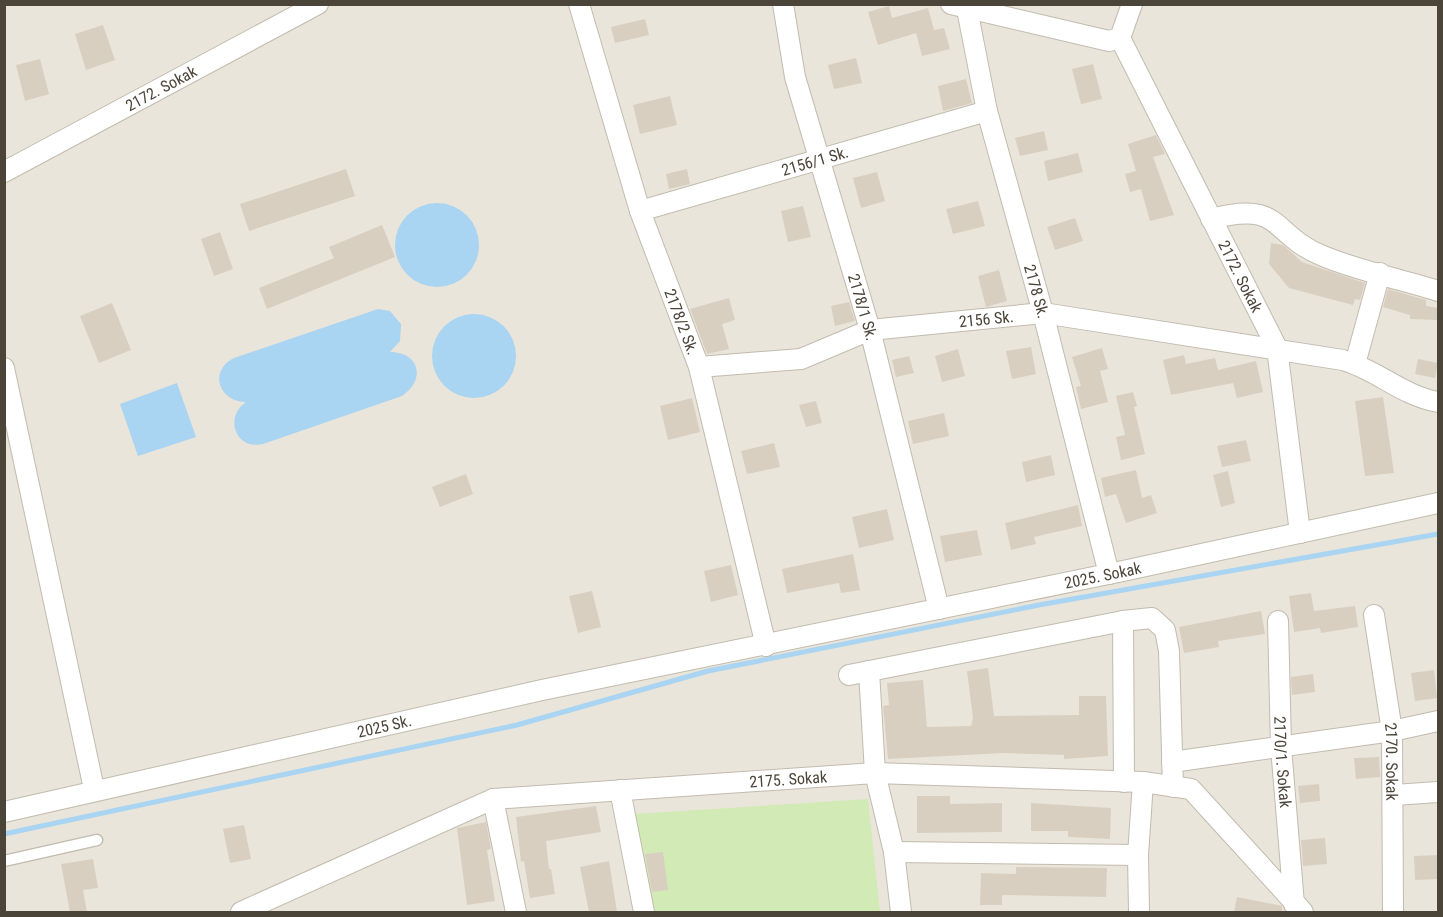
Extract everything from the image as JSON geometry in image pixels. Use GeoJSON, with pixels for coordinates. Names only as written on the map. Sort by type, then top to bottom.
{"type":"FeatureCollection","features":[{"type":"Feature","properties":{"kind":"street","name":"2172. Sokak"},"geometry":{"type":"LineString","coordinates":[[4,172],[318,4]]}},
{"type":"Feature","properties":{"kind":"street","name":"2178/2 Sk."},"geometry":{"type":"LineString","coordinates":[[579,4],[640,211],[699,367],[766,646]]}},
{"type":"Feature","properties":{"kind":"street","name":"2178/1 Sk."},"geometry":{"type":"LineString","coordinates":[[783,4],[795,77],[870,330],[939,609]]}},
{"type":"Feature","properties":{"kind":"street"},"geometry":{"type":"LineString","coordinates":[[959,7],[1115,40],[1132,4]]}},
{"type":"Feature","properties":{"kind":"street","name":"2178 Sk."},"geometry":{"type":"LineString","coordinates":[[959,7],[1043,313],[1109,574]]}},
{"type":"Feature","properties":{"kind":"street","name":"2172. Sokak"},"geometry":{"type":"LineString","coordinates":[[1115,40],[1277,348],[1300,533]]}},
{"type":"Feature","properties":{"kind":"street","name":"2156/1 Sk."},"geometry":{"type":"LineString","coordinates":[[640,211],[987,111]]}},
{"type":"Feature","properties":{"kind":"street"},"geometry":{"type":"LineString","coordinates":[[1211,219],[1238,212],[1260,214],[1277,223],[1322,256],[1438,291]]}},
{"type":"Feature","properties":{"kind":"street"},"geometry":{"type":"LineString","coordinates":[[1355,363],[1380,273]]}},
{"type":"Feature","properties":{"kind":"street","name":"2156 Sk."},"geometry":{"type":"LineString","coordinates":[[699,367],[801,359],[870,330],[1043,313],[1319,354],[1355,363],[1406,392],[1438,402]]}},
{"type":"Feature","properties":{"kind":"street"},"geometry":{"type":"LineString","coordinates":[[4,368],[94,789]]}},
{"type":"Feature","properties":{"kind":"street","name":"2025. Sokak"},"geometry":{"type":"LineString","coordinates":[[766,646],[1438,503]]}},
{"type":"Feature","properties":{"kind":"street","name":"2170. Sokak"},"geometry":{"type":"LineString","coordinates":[[1374,615],[1392,731],[1393,912]]}},
{"type":"Feature","properties":{"kind":"street"},"geometry":{"type":"LineString","coordinates":[[849,675],[1123,621],[1152,618],[1165,630],[1169,651],[1173,787]]}},
{"type":"Feature","properties":{"kind":"street"},"geometry":{"type":"LineString","coordinates":[[1123,621],[1138,855],[1139,912]]}},
{"type":"Feature","properties":{"kind":"street","name":"2170/1. Sokak"},"geometry":{"type":"LineString","coordinates":[[1278,621],[1281,747],[1299,908]]}},
{"type":"Feature","properties":{"kind":"street","name":"2025 Sk."},"geometry":{"type":"LineString","coordinates":[[4,812],[94,789],[542,690],[766,646]]}},
{"type":"Feature","properties":{"kind":"street"},"geometry":{"type":"LineString","coordinates":[[869,671],[875,773],[894,852],[900,912]]}},
{"type":"Feature","properties":{"kind":"street"},"geometry":{"type":"LineString","coordinates":[[1172,762],[1392,731],[1438,721]]}},
{"type":"Feature","properties":{"kind":"street","name":"2175. Sokak"},"geometry":{"type":"LineString","coordinates":[[241,912],[493,799],[875,773],[1133,782],[1191,789],[1299,908]]}},
{"type":"Feature","properties":{"kind":"street"},"geometry":{"type":"LineString","coordinates":[[621,790],[644,912]]}},
{"type":"Feature","properties":{"kind":"street"},"geometry":{"type":"LineString","coordinates":[[1394,795],[1438,792]]}},
{"type":"Feature","properties":{"kind":"street"},"geometry":{"type":"LineString","coordinates":[[493,799],[516,912]]}},
{"type":"Feature","properties":{"kind":"street"},"geometry":{"type":"LineString","coordinates":[[894,852],[1138,855]]}},
{"type":"Feature","properties":{"kind":"lane"},"geometry":{"type":"LineString","coordinates":[[4,861],[97,840]]}},
{"type":"Feature","properties":{"kind":"shaded area"},"geometry":{"type":"Polygon","coordinates":[[[5,5],[1438,5],[1438,912],[5,912],[5,5]]]}},
{"type":"Feature","properties":{"kind":"green space"},"geometry":{"type":"Polygon","coordinates":[[[868,799],[880,912],[650,912],[634,814],[868,799]]]}},
{"type":"Feature","properties":{"kind":"water"},"geometry":{"type":"Polygon","coordinates":[[[437,203],[453,206],[467,215],[476,229],[479,245],[476,261],[467,275],[453,284],[437,287],[421,284],[407,275],[398,261],[395,245],[398,229],[407,215],[421,206],[437,203]]]}},
{"type":"Feature","properties":{"kind":"water"},"geometry":{"type":"Polygon","coordinates":[[[378,309],[390,311],[401,324],[400,341],[390,352],[400,353],[413,362],[417,375],[410,390],[402,396],[263,444],[253,445],[240,437],[234,423],[235,416],[246,402],[237,401],[223,392],[219,378],[226,364],[234,358],[378,309]]]}},
{"type":"Feature","properties":{"kind":"water"},"geometry":{"type":"Polygon","coordinates":[[[474,314],[490,317],[504,326],[513,340],[516,356],[513,372],[504,386],[490,395],[474,398],[458,395],[444,386],[435,372],[432,356],[435,340],[444,326],[458,317],[474,314]]]}},
{"type":"Feature","properties":{"kind":"water"},"geometry":{"type":"Polygon","coordinates":[[[177,383],[196,437],[138,456],[120,404],[177,383]]]}},
{"type":"Feature","properties":{"kind":"building"},"geometry":{"type":"Polygon","coordinates":[[[889,6],[892,18],[928,8],[934,30],[944,28],[950,49],[922,56],[916,33],[878,45],[868,12],[889,6]]]}},
{"type":"Feature","properties":{"kind":"building"},"geometry":{"type":"Polygon","coordinates":[[[645,19],[649,35],[615,43],[611,27],[645,19]]]}},
{"type":"Feature","properties":{"kind":"building"},"geometry":{"type":"Polygon","coordinates":[[[103,25],[115,60],[86,70],[75,34],[103,25]]]}},
{"type":"Feature","properties":{"kind":"building"},"geometry":{"type":"Polygon","coordinates":[[[856,58],[862,83],[834,89],[828,65],[856,58]]]}},
{"type":"Feature","properties":{"kind":"building"},"geometry":{"type":"Polygon","coordinates":[[[40,59],[49,94],[25,101],[16,65],[40,59]]]}},
{"type":"Feature","properties":{"kind":"building"},"geometry":{"type":"Polygon","coordinates":[[[1093,64],[1102,99],[1081,104],[1072,69],[1093,64]]]}},
{"type":"Feature","properties":{"kind":"building"},"geometry":{"type":"Polygon","coordinates":[[[966,79],[972,103],[943,111],[938,86],[966,79]]]}},
{"type":"Feature","properties":{"kind":"building"},"geometry":{"type":"Polygon","coordinates":[[[670,96],[677,125],[640,134],[633,105],[670,96]]]}},
{"type":"Feature","properties":{"kind":"building"},"geometry":{"type":"Polygon","coordinates":[[[1044,131],[1048,150],[1020,156],[1015,138],[1044,131]]]}},
{"type":"Feature","properties":{"kind":"building"},"geometry":{"type":"Polygon","coordinates":[[[1156,135],[1165,154],[1153,157],[1174,215],[1150,221],[1141,189],[1130,192],[1125,174],[1136,171],[1128,144],[1156,135]]]}},
{"type":"Feature","properties":{"kind":"building"},"geometry":{"type":"Polygon","coordinates":[[[1078,153],[1083,172],[1048,181],[1044,161],[1078,153]]]}},
{"type":"Feature","properties":{"kind":"building"},"geometry":{"type":"Polygon","coordinates":[[[346,169],[355,196],[249,231],[240,204],[346,169]]]}},
{"type":"Feature","properties":{"kind":"building"},"geometry":{"type":"Polygon","coordinates":[[[687,169],[690,184],[669,189],[666,174],[687,169]]]}},
{"type":"Feature","properties":{"kind":"building"},"geometry":{"type":"Polygon","coordinates":[[[877,172],[885,201],[861,208],[853,178],[877,172]]]}},
{"type":"Feature","properties":{"kind":"building"},"geometry":{"type":"Polygon","coordinates":[[[978,201],[985,226],[953,234],[946,209],[978,201]]]}},
{"type":"Feature","properties":{"kind":"building"},"geometry":{"type":"Polygon","coordinates":[[[803,206],[811,237],[788,242],[781,211],[803,206]]]}},
{"type":"Feature","properties":{"kind":"building"},"geometry":{"type":"Polygon","coordinates":[[[1075,218],[1083,241],[1055,250],[1047,227],[1075,218]]]}},
{"type":"Feature","properties":{"kind":"building"},"geometry":{"type":"Polygon","coordinates":[[[382,225],[395,257],[267,309],[259,288],[334,258],[329,247],[382,225]]]}},
{"type":"Feature","properties":{"kind":"building"},"geometry":{"type":"Polygon","coordinates":[[[220,232],[233,269],[214,276],[201,239],[220,232]]]}},
{"type":"Feature","properties":{"kind":"building"},"geometry":{"type":"Polygon","coordinates":[[[1271,243],[1283,245],[1302,262],[1365,283],[1360,300],[1355,299],[1353,305],[1289,288],[1269,264],[1271,243]]]}},
{"type":"Feature","properties":{"kind":"building"},"geometry":{"type":"Polygon","coordinates":[[[999,270],[1007,301],[986,307],[978,276],[999,270]]]}},
{"type":"Feature","properties":{"kind":"building"},"geometry":{"type":"Polygon","coordinates":[[[1388,289],[1426,300],[1426,306],[1438,308],[1438,320],[1410,319],[1410,315],[1383,307],[1388,289]]]}},
{"type":"Feature","properties":{"kind":"building"},"geometry":{"type":"Polygon","coordinates":[[[729,298],[735,320],[722,324],[729,349],[707,354],[690,309],[729,298]]]}},
{"type":"Feature","properties":{"kind":"building"},"geometry":{"type":"Polygon","coordinates":[[[849,302],[855,321],[835,326],[831,306],[849,302]]]}},
{"type":"Feature","properties":{"kind":"building"},"geometry":{"type":"Polygon","coordinates":[[[112,303],[131,350],[99,363],[80,316],[112,303]]]}},
{"type":"Feature","properties":{"kind":"building"},"geometry":{"type":"Polygon","coordinates":[[[1031,347],[1036,374],[1012,379],[1006,351],[1031,347]]]}},
{"type":"Feature","properties":{"kind":"building"},"geometry":{"type":"Polygon","coordinates":[[[1102,348],[1108,369],[1100,371],[1108,402],[1081,409],[1076,387],[1081,386],[1072,357],[1102,348]]]}},
{"type":"Feature","properties":{"kind":"building"},"geometry":{"type":"Polygon","coordinates":[[[958,349],[965,376],[942,382],[935,356],[958,349]]]}},
{"type":"Feature","properties":{"kind":"building"},"geometry":{"type":"Polygon","coordinates":[[[1184,355],[1186,364],[1215,358],[1218,370],[1256,361],[1263,392],[1237,398],[1233,383],[1171,395],[1163,360],[1184,355]]]}},
{"type":"Feature","properties":{"kind":"building"},"geometry":{"type":"Polygon","coordinates":[[[909,356],[914,373],[896,377],[892,360],[909,356]]]}},
{"type":"Feature","properties":{"kind":"building"},"geometry":{"type":"Polygon","coordinates":[[[1418,359],[1438,363],[1435,378],[1415,374],[1418,359]]]}},
{"type":"Feature","properties":{"kind":"building"},"geometry":{"type":"Polygon","coordinates":[[[1133,392],[1137,406],[1134,407],[1145,454],[1121,460],[1116,437],[1125,435],[1116,396],[1133,392]]]}},
{"type":"Feature","properties":{"kind":"building"},"geometry":{"type":"Polygon","coordinates":[[[1383,397],[1394,473],[1365,476],[1355,401],[1383,397]]]}},
{"type":"Feature","properties":{"kind":"building"},"geometry":{"type":"Polygon","coordinates":[[[692,398],[700,432],[668,440],[660,406],[692,398]]]}},
{"type":"Feature","properties":{"kind":"building"},"geometry":{"type":"Polygon","coordinates":[[[816,401],[822,423],[806,427],[799,405],[816,401]]]}},
{"type":"Feature","properties":{"kind":"building"},"geometry":{"type":"Polygon","coordinates":[[[944,413],[949,436],[913,444],[908,421],[944,413]]]}},
{"type":"Feature","properties":{"kind":"building"},"geometry":{"type":"Polygon","coordinates":[[[1246,440],[1251,461],[1222,467],[1217,446],[1246,440]]]}},
{"type":"Feature","properties":{"kind":"building"},"geometry":{"type":"Polygon","coordinates":[[[774,443],[780,467],[747,474],[741,451],[774,443]]]}},
{"type":"Feature","properties":{"kind":"building"},"geometry":{"type":"Polygon","coordinates":[[[1051,455],[1055,475],[1026,482],[1022,462],[1051,455]]]}},
{"type":"Feature","properties":{"kind":"building"},"geometry":{"type":"Polygon","coordinates":[[[1136,470],[1142,498],[1151,495],[1157,513],[1126,523],[1116,494],[1105,497],[1101,478],[1136,470]]]}},
{"type":"Feature","properties":{"kind":"building"},"geometry":{"type":"Polygon","coordinates":[[[1228,471],[1235,503],[1221,507],[1213,475],[1228,471]]]}},
{"type":"Feature","properties":{"kind":"building"},"geometry":{"type":"Polygon","coordinates":[[[466,474],[473,494],[440,507],[432,487],[466,474]]]}},
{"type":"Feature","properties":{"kind":"building"},"geometry":{"type":"Polygon","coordinates":[[[1078,505],[1082,526],[1034,537],[1036,544],[1011,550],[1005,523],[1078,505]]]}},
{"type":"Feature","properties":{"kind":"building"},"geometry":{"type":"Polygon","coordinates":[[[887,509],[894,540],[859,548],[852,517],[887,509]]]}},
{"type":"Feature","properties":{"kind":"building"},"geometry":{"type":"Polygon","coordinates":[[[977,530],[982,555],[945,562],[940,536],[977,530]]]}},
{"type":"Feature","properties":{"kind":"building"},"geometry":{"type":"Polygon","coordinates":[[[853,554],[860,590],[841,593],[839,583],[787,593],[782,569],[853,554]]]}},
{"type":"Feature","properties":{"kind":"building"},"geometry":{"type":"Polygon","coordinates":[[[731,565],[738,595],[711,602],[704,571],[731,565]]]}},
{"type":"Feature","properties":{"kind":"building"},"geometry":{"type":"Polygon","coordinates":[[[592,591],[601,627],[578,633],[569,596],[592,591]]]}},
{"type":"Feature","properties":{"kind":"building"},"geometry":{"type":"Polygon","coordinates":[[[1311,593],[1314,611],[1355,606],[1358,627],[1321,633],[1320,628],[1294,632],[1289,596],[1311,593]]]}},
{"type":"Feature","properties":{"kind":"building"},"geometry":{"type":"Polygon","coordinates":[[[1261,611],[1265,634],[1218,641],[1219,647],[1184,653],[1179,627],[1261,611]]]}},
{"type":"Feature","properties":{"kind":"building"},"geometry":{"type":"Polygon","coordinates":[[[988,668],[994,716],[1079,715],[1079,696],[1106,696],[1108,756],[1064,759],[1064,755],[1004,753],[888,759],[883,706],[889,705],[887,683],[923,680],[927,727],[971,726],[973,718],[967,671],[988,668]]]}},
{"type":"Feature","properties":{"kind":"building"},"geometry":{"type":"Polygon","coordinates":[[[1434,670],[1437,698],[1415,701],[1411,673],[1434,670]]]}},
{"type":"Feature","properties":{"kind":"building"},"geometry":{"type":"Polygon","coordinates":[[[1313,674],[1315,692],[1292,695],[1291,677],[1313,674]]]}},
{"type":"Feature","properties":{"kind":"building"},"geometry":{"type":"Polygon","coordinates":[[[1379,757],[1380,777],[1356,779],[1354,758],[1379,757]]]}},
{"type":"Feature","properties":{"kind":"building"},"geometry":{"type":"Polygon","coordinates":[[[1319,784],[1320,801],[1300,803],[1298,786],[1319,784]]]}},
{"type":"Feature","properties":{"kind":"building"},"geometry":{"type":"Polygon","coordinates":[[[917,796],[950,796],[950,804],[1002,803],[1002,832],[917,833],[917,796]]]}},
{"type":"Feature","properties":{"kind":"building"},"geometry":{"type":"Polygon","coordinates":[[[1031,803],[1111,808],[1110,839],[1068,837],[1068,831],[1031,831],[1031,803]]]}},
{"type":"Feature","properties":{"kind":"building"},"geometry":{"type":"Polygon","coordinates":[[[596,806],[601,832],[546,841],[555,894],[530,898],[524,861],[521,862],[516,817],[596,806]]]}},
{"type":"Feature","properties":{"kind":"building"},"geometry":{"type":"Polygon","coordinates":[[[486,822],[491,849],[487,850],[495,901],[467,905],[457,828],[486,822]]]}},
{"type":"Feature","properties":{"kind":"building"},"geometry":{"type":"Polygon","coordinates":[[[244,825],[251,859],[230,863],[223,829],[244,825]]]}},
{"type":"Feature","properties":{"kind":"building"},"geometry":{"type":"Polygon","coordinates":[[[1325,838],[1327,864],[1303,866],[1301,840],[1325,838]]]}},
{"type":"Feature","properties":{"kind":"building"},"geometry":{"type":"Polygon","coordinates":[[[663,852],[668,890],[652,892],[645,854],[663,852]]]}},
{"type":"Feature","properties":{"kind":"building"},"geometry":{"type":"Polygon","coordinates":[[[1438,855],[1438,879],[1415,880],[1414,856],[1438,855]]]}},
{"type":"Feature","properties":{"kind":"building"},"geometry":{"type":"Polygon","coordinates":[[[93,859],[98,888],[83,890],[87,912],[70,912],[61,864],[93,859]]]}},
{"type":"Feature","properties":{"kind":"building"},"geometry":{"type":"Polygon","coordinates":[[[609,861],[617,912],[589,912],[580,867],[609,861]]]}},
{"type":"Feature","properties":{"kind":"building"},"geometry":{"type":"Polygon","coordinates":[[[1016,867],[1107,868],[1106,897],[1002,895],[1002,905],[980,905],[981,873],[1016,874],[1016,867]]]}},
{"type":"Feature","properties":{"kind":"building"},"geometry":{"type":"Polygon","coordinates":[[[1237,897],[1282,906],[1282,912],[1234,912],[1237,897]]]}},
{"type":"Feature","properties":{"kind":"waterway"},"geometry":{"type":"LineString","coordinates":[[4,834],[517,725],[708,671],[1039,605],[1438,534]]}}]}
